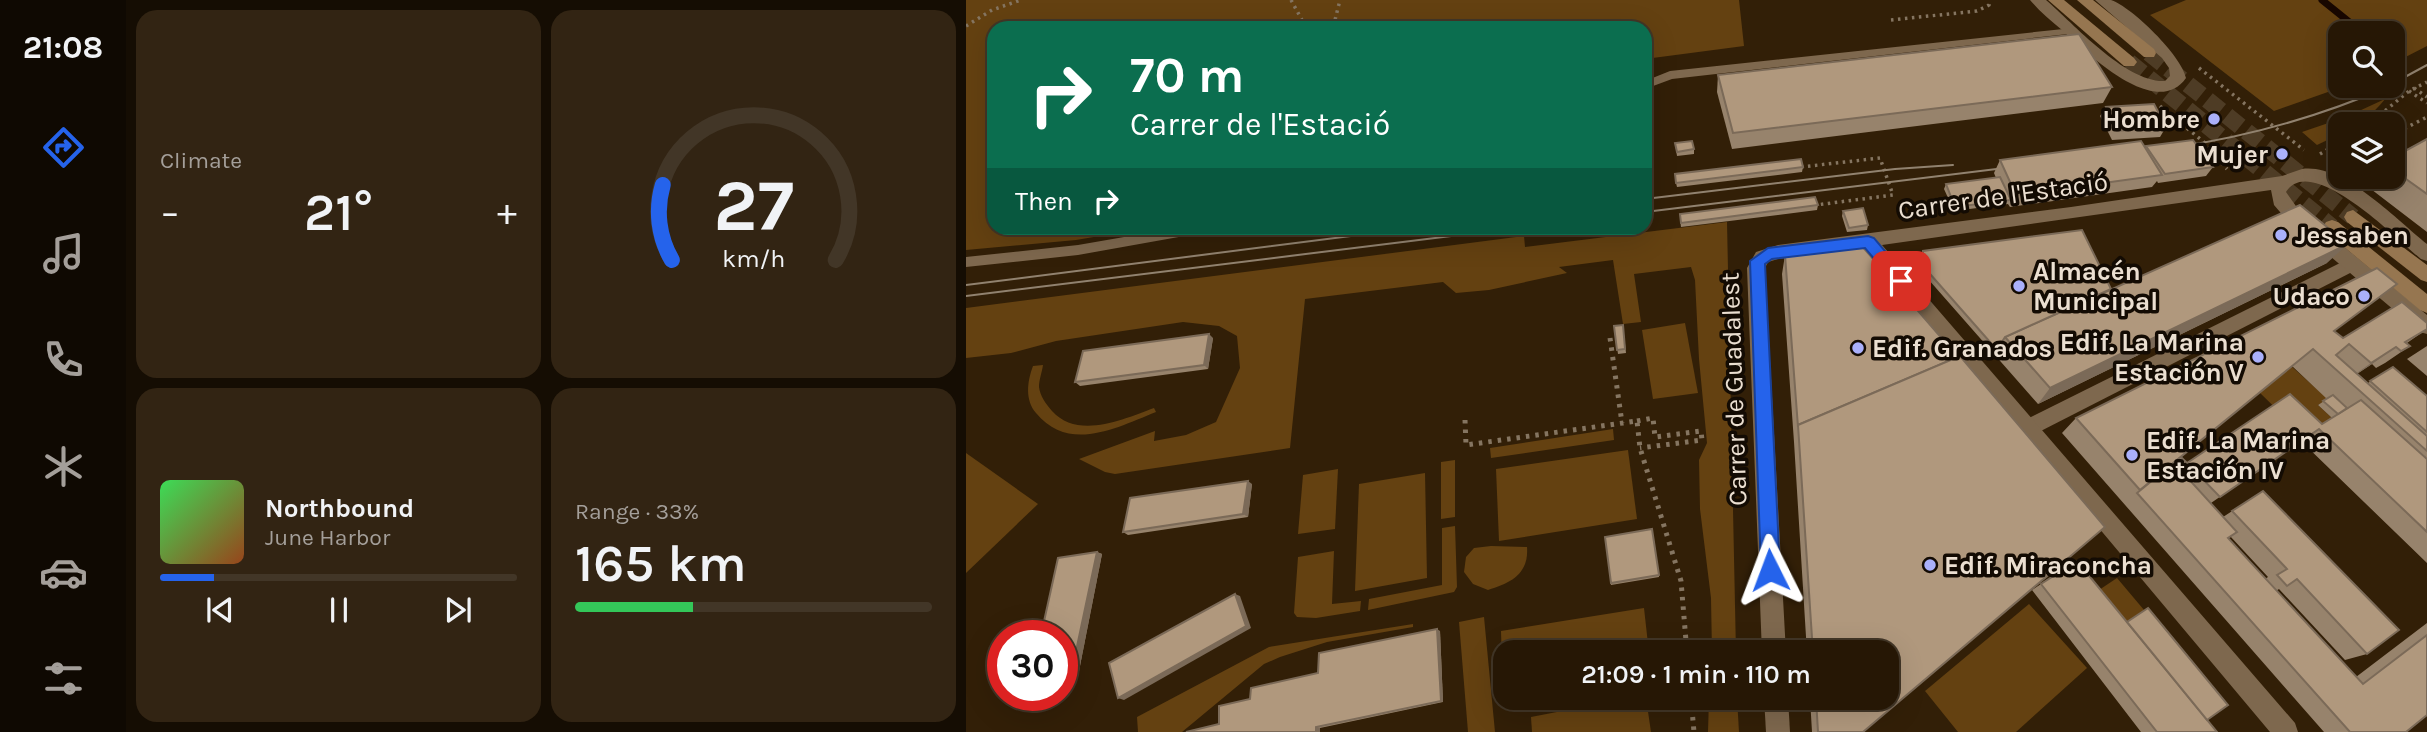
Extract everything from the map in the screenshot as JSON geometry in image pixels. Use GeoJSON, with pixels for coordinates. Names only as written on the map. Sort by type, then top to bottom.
{"type":"FeatureCollection","features":[{"type":"Feature","properties":{"kind":"main road"},"geometry":{"type":"LineString","coordinates":[[2055,0],[2129,62]]}},
{"type":"Feature","properties":{"kind":"main road"},"geometry":{"type":"LineString","coordinates":[[2084,0],[2149,53]]}},
{"type":"Feature","properties":{"kind":"main road"},"geometry":{"type":"LineString","coordinates":[[2353,216],[2427,275]]}},
{"type":"Feature","properties":{"kind":"main road"},"geometry":{"type":"LineString","coordinates":[[2332,227],[2427,305]]}},
{"type":"Feature","properties":{"kind":"street"},"geometry":{"type":"LineString","coordinates":[[2036,0],[2118,68],[2138,81],[2157,87],[2177,81],[2180,69],[2170,56],[2102,0]]}},
{"type":"Feature","properties":{"kind":"street","name":"Carrer de l'Estació"},"geometry":{"type":"LineString","coordinates":[[1768,254],[2244,188],[2284,182],[2305,174],[2322,176],[2341,186],[2427,254]]}},
{"type":"Feature","properties":{"kind":"street"},"geometry":{"type":"LineString","coordinates":[[2284,182],[2278,192],[2286,207],[2427,326]]}},
{"type":"Feature","properties":{"kind":"street"},"geometry":{"type":"LineString","coordinates":[[1868,242],[2286,732]]}},
{"type":"Feature","properties":{"kind":"street","name":"Carrer de Guadalest"},"geometry":{"type":"LineString","coordinates":[[1768,254],[1758,261],[1756,268],[1773,640]]}},
{"type":"Feature","properties":{"kind":"street"},"geometry":{"type":"LineString","coordinates":[[2026,429],[2352,264]]}},
{"type":"Feature","properties":{"kind":"street"},"geometry":{"type":"LineString","coordinates":[[1777,710],[1778,732]]}},
{"type":"Feature","properties":{"kind":"lane"},"geometry":{"type":"LineString","coordinates":[[1652,82],[1670,75],[2073,31]]}},
{"type":"Feature","properties":{"kind":"lane"},"geometry":{"type":"LineString","coordinates":[[966,262],[1078,250],[1162,235]]}},
{"type":"Feature","properties":{"kind":"path"},"geometry":{"type":"LineString","coordinates":[[966,26],[992,10],[1021,0]]}},
{"type":"Feature","properties":{"kind":"path"},"geometry":{"type":"LineString","coordinates":[[1292,0],[1302,21]]}},
{"type":"Feature","properties":{"kind":"path"},"geometry":{"type":"LineString","coordinates":[[1334,21],[1340,0]]}},
{"type":"Feature","properties":{"kind":"path"},"geometry":{"type":"LineString","coordinates":[[1891,20],[1977,11],[1989,5],[1988,0]]}},
{"type":"Feature","properties":{"kind":"path"},"geometry":{"type":"LineString","coordinates":[[2196,66],[2304,150]]}},
{"type":"Feature","properties":{"kind":"path"},"geometry":{"type":"LineString","coordinates":[[2384,112],[2427,82]]}},
{"type":"Feature","properties":{"kind":"path"},"geometry":{"type":"LineString","coordinates":[[2412,90],[2427,97]]}},
{"type":"Feature","properties":{"kind":"path"},"geometry":{"type":"LineString","coordinates":[[2412,90],[2427,103]]}},
{"type":"Feature","properties":{"kind":"path"},"geometry":{"type":"LineString","coordinates":[[2405,128],[2426,116]]}},
{"type":"Feature","properties":{"kind":"path"},"geometry":{"type":"LineString","coordinates":[[1801,167],[1881,158],[1893,195],[1816,205]]}},
{"type":"Feature","properties":{"kind":"path"},"geometry":{"type":"LineString","coordinates":[[1611,338],[1622,423]]}},
{"type":"Feature","properties":{"kind":"path"},"geometry":{"type":"LineString","coordinates":[[1465,420],[1466,445],[1653,418],[1655,437],[1701,431],[1702,440],[1640,448]]}},
{"type":"Feature","properties":{"kind":"path"},"geometry":{"type":"LineString","coordinates":[[1637,421],[1640,448],[1681,582],[1686,640]]}},
{"type":"Feature","properties":{"kind":"path"},"geometry":{"type":"LineString","coordinates":[[1692,710],[1694,732]]}},
{"type":"Feature","properties":{"kind":"shaded area"},"geometry":{"type":"Polygon","coordinates":[[[966,0],[1739,0],[1744,46],[1652,58],[1652,21],[987,21],[987,235],[1106,235],[966,250],[966,0]]]}},
{"type":"Feature","properties":{"kind":"shaded area"},"geometry":{"type":"Polygon","coordinates":[[[2186,0],[2427,0],[2427,46],[2405,57],[2405,21],[2328,21],[2328,92],[2274,111],[2150,15],[2186,0]]]}},
{"type":"Feature","properties":{"kind":"shaded area"},"geometry":{"type":"Polygon","coordinates":[[[2385,99],[2373,112],[2357,112],[2385,99]]]}},
{"type":"Feature","properties":{"kind":"shaded area"},"geometry":{"type":"Polygon","coordinates":[[[2328,123],[2328,140],[2317,145],[2302,132],[2328,123]]]}},
{"type":"Feature","properties":{"kind":"shaded area"},"geometry":{"type":"Polygon","coordinates":[[[1727,222],[1736,640],[1712,640],[1711,598],[1700,509],[1699,460],[1707,443],[1695,280],[1691,267],[1634,274],[1641,322],[1623,324],[1613,260],[1559,267],[1567,273],[1489,290],[1456,293],[1443,282],[1305,299],[1290,448],[1115,474],[1079,459],[1155,431],[1154,441],[1186,435],[1216,422],[1240,368],[1237,336],[1219,326],[1183,322],[1056,341],[1011,353],[966,358],[966,308],[1524,236],[1525,247],[1622,235],[1652,235],[1652,231],[1727,222]]]}},
{"type":"Feature","properties":{"kind":"shaded area"},"geometry":{"type":"Polygon","coordinates":[[[1685,323],[1698,393],[1653,399],[1642,330],[1685,323]]]}},
{"type":"Feature","properties":{"kind":"shaded area"},"geometry":{"type":"Polygon","coordinates":[[[1043,365],[1039,384],[1041,394],[1052,411],[1063,420],[1088,426],[1115,421],[1154,408],[1156,412],[1093,434],[1063,432],[1049,425],[1036,413],[1030,402],[1028,384],[1033,366],[1043,365]]]}},
{"type":"Feature","properties":{"kind":"shaded area"},"geometry":{"type":"Polygon","coordinates":[[[2291,366],[2328,399],[2318,405],[2332,418],[2304,436],[2259,392],[2291,366]]]}},
{"type":"Feature","properties":{"kind":"shaded area"},"geometry":{"type":"Polygon","coordinates":[[[1613,429],[1614,440],[1491,458],[1490,448],[1613,429]]]}},
{"type":"Feature","properties":{"kind":"shaded area"},"geometry":{"type":"Polygon","coordinates":[[[1628,450],[1637,519],[1499,541],[1496,469],[1628,450]]]}},
{"type":"Feature","properties":{"kind":"shaded area"},"geometry":{"type":"Polygon","coordinates":[[[966,453],[1038,504],[966,573],[966,453]]]}},
{"type":"Feature","properties":{"kind":"shaded area"},"geometry":{"type":"Polygon","coordinates":[[[1455,460],[1455,517],[1441,519],[1441,462],[1455,460]]]}},
{"type":"Feature","properties":{"kind":"shaded area"},"geometry":{"type":"Polygon","coordinates":[[[1338,469],[1335,529],[1298,534],[1303,475],[1338,469]]]}},
{"type":"Feature","properties":{"kind":"shaded area"},"geometry":{"type":"Polygon","coordinates":[[[1425,473],[1427,578],[1355,591],[1359,484],[1425,473]]]}},
{"type":"Feature","properties":{"kind":"shaded area"},"geometry":{"type":"Polygon","coordinates":[[[1455,526],[1457,587],[1454,592],[1368,610],[1369,599],[1442,585],[1442,528],[1455,526]]]}},
{"type":"Feature","properties":{"kind":"shaded area"},"geometry":{"type":"Polygon","coordinates":[[[1527,547],[1527,556],[1522,571],[1517,576],[1488,590],[1473,584],[1464,572],[1466,557],[1474,548],[1527,547]]]}},
{"type":"Feature","properties":{"kind":"shaded area"},"geometry":{"type":"Polygon","coordinates":[[[1334,551],[1332,604],[1361,601],[1360,611],[1316,618],[1297,617],[1294,613],[1298,557],[1334,551]]]}},
{"type":"Feature","properties":{"kind":"shaded area"},"geometry":{"type":"Polygon","coordinates":[[[2117,578],[2144,610],[2116,629],[2090,596],[2117,578]]]}},
{"type":"Feature","properties":{"kind":"shaded area"},"geometry":{"type":"Polygon","coordinates":[[[2029,604],[2087,668],[2016,732],[1958,732],[1925,691],[2029,604]]]}},
{"type":"Feature","properties":{"kind":"shaded area"},"geometry":{"type":"Polygon","coordinates":[[[1644,608],[1648,640],[1501,640],[1501,631],[1644,608]]]}},
{"type":"Feature","properties":{"kind":"shaded area"},"geometry":{"type":"Polygon","coordinates":[[[1484,617],[1495,732],[1468,732],[1459,622],[1484,617]]]}},
{"type":"Feature","properties":{"kind":"shaded area"},"geometry":{"type":"Polygon","coordinates":[[[1413,624],[1413,627],[1327,642],[1280,657],[1264,664],[1182,732],[1138,732],[1137,717],[1269,647],[1413,624]]]}},
{"type":"Feature","properties":{"kind":"shaded area"},"geometry":{"type":"Polygon","coordinates":[[[1567,710],[1648,710],[1651,732],[1532,732],[1531,717],[1567,710]]]}},
{"type":"Feature","properties":{"kind":"shaded area"},"geometry":{"type":"Polygon","coordinates":[[[1709,710],[1738,710],[1739,732],[1708,732],[1709,710]]]}},
{"type":"Feature","properties":{"kind":"building"},"geometry":{"type":"Polygon","coordinates":[[[2079,34],[2112,87],[1733,133],[1718,75],[2079,34]]]}},
{"type":"Feature","properties":{"kind":"building"},"geometry":{"type":"Polygon","coordinates":[[[2154,104],[2166,127],[2117,131],[2106,107],[2154,104]]]}},
{"type":"Feature","properties":{"kind":"building"},"geometry":{"type":"Polygon","coordinates":[[[2427,139],[2427,194],[2405,178],[2405,151],[2427,139]]]}},
{"type":"Feature","properties":{"kind":"building"},"geometry":{"type":"Polygon","coordinates":[[[2193,140],[2213,167],[2165,174],[2146,146],[2193,140]]]}},
{"type":"Feature","properties":{"kind":"building"},"geometry":{"type":"Polygon","coordinates":[[[1692,141],[1694,149],[1677,152],[1675,143],[1692,141]]]}},
{"type":"Feature","properties":{"kind":"building"},"geometry":{"type":"Polygon","coordinates":[[[2141,141],[2162,175],[2016,195],[2000,160],[2141,141]]]}},
{"type":"Feature","properties":{"kind":"building"},"geometry":{"type":"Polygon","coordinates":[[[1801,159],[1803,167],[1676,183],[1675,174],[1801,159]]]}},
{"type":"Feature","properties":{"kind":"building"},"geometry":{"type":"Polygon","coordinates":[[[2000,177],[2011,200],[1955,207],[1946,184],[2000,177]]]}},
{"type":"Feature","properties":{"kind":"building"},"geometry":{"type":"Polygon","coordinates":[[[1815,197],[1818,205],[1681,223],[1680,214],[1815,197]]]}},
{"type":"Feature","properties":{"kind":"building"},"geometry":{"type":"Polygon","coordinates":[[[2300,205],[2348,244],[2050,388],[2005,337],[2300,205]]]}},
{"type":"Feature","properties":{"kind":"building"},"geometry":{"type":"Polygon","coordinates":[[[1863,208],[1868,225],[1849,228],[1843,211],[1863,208]]]}},
{"type":"Feature","properties":{"kind":"building","name":"Almacén Municipal"},"geometry":{"type":"Polygon","coordinates":[[[2082,230],[2111,289],[2005,337],[1997,350],[1923,266],[1923,251],[2082,230]]]}},
{"type":"Feature","properties":{"kind":"building","name":"Edif. Granados"},"geometry":{"type":"Polygon","coordinates":[[[1861,245],[1958,357],[1798,427],[1785,255],[1861,245]]]}},
{"type":"Feature","properties":{"kind":"building"},"geometry":{"type":"Polygon","coordinates":[[[2377,268],[2397,284],[2334,331],[2343,338],[2402,302],[2427,323],[2427,329],[2405,342],[2410,346],[2401,351],[2396,347],[2371,363],[2349,344],[2336,355],[2427,436],[2427,451],[2313,349],[2140,490],[2076,418],[2377,268]]]}},
{"type":"Feature","properties":{"kind":"building"},"geometry":{"type":"Polygon","coordinates":[[[1623,325],[1625,349],[1617,350],[1614,326],[1623,325]]]}},
{"type":"Feature","properties":{"kind":"building"},"geometry":{"type":"Polygon","coordinates":[[[1209,334],[1204,365],[1075,382],[1083,351],[1209,334]]]}},
{"type":"Feature","properties":{"kind":"building","name":"Edif. Miraconcha"},"geometry":{"type":"Polygon","coordinates":[[[1960,356],[2105,527],[1899,702],[1899,640],[1812,640],[1798,425],[1960,356]]]}},
{"type":"Feature","properties":{"kind":"building"},"geometry":{"type":"Polygon","coordinates":[[[2393,367],[2427,396],[2427,432],[2370,381],[2393,367]]]}},
{"type":"Feature","properties":{"kind":"building"},"geometry":{"type":"Polygon","coordinates":[[[2290,394],[2322,424],[2361,400],[2427,459],[2427,532],[2319,429],[2220,497],[2192,468],[2184,474],[2237,532],[2228,538],[2363,684],[2427,635],[2427,715],[2406,732],[2350,732],[2137,493],[2181,457],[2187,463],[2290,394]]]}},
{"type":"Feature","properties":{"kind":"building"},"geometry":{"type":"Polygon","coordinates":[[[2333,395],[2347,408],[2338,414],[2323,401],[2333,395]]]}},
{"type":"Feature","properties":{"kind":"building"},"geometry":{"type":"Polygon","coordinates":[[[1248,481],[1243,514],[1123,532],[1130,498],[1248,481]]]}},
{"type":"Feature","properties":{"kind":"building"},"geometry":{"type":"Polygon","coordinates":[[[2263,491],[2399,630],[2367,654],[2297,579],[2287,586],[2277,575],[2287,569],[2232,511],[2263,491]]]}},
{"type":"Feature","properties":{"kind":"building"},"geometry":{"type":"Polygon","coordinates":[[[1652,529],[1659,575],[1611,583],[1605,537],[1652,529]]]}},
{"type":"Feature","properties":{"kind":"building"},"geometry":{"type":"Polygon","coordinates":[[[1097,552],[1078,642],[1078,620],[1044,620],[1058,558],[1097,552]]]}},
{"type":"Feature","properties":{"kind":"building"},"geometry":{"type":"Polygon","coordinates":[[[2077,561],[2217,732],[2157,732],[2041,584],[2077,561]]]}},
{"type":"Feature","properties":{"kind":"building"},"geometry":{"type":"Polygon","coordinates":[[[1235,594],[1246,626],[1118,698],[1109,663],[1235,594]]]}},
{"type":"Feature","properties":{"kind":"building"},"geometry":{"type":"Polygon","coordinates":[[[2148,608],[2228,705],[2207,720],[2127,622],[2148,608]]]}},
{"type":"Feature","properties":{"kind":"building"},"geometry":{"type":"Polygon","coordinates":[[[1437,629],[1441,701],[1316,727],[1316,732],[1186,732],[1219,724],[1219,706],[1250,699],[1251,688],[1318,673],[1319,653],[1437,629]]]}},
{"type":"Feature","properties":{"kind":"building","name":"Edif. Miraconcha"},"geometry":{"type":"Polygon","coordinates":[[[1817,710],[1889,710],[1863,732],[1818,732],[1817,710]]]}},
{"type":"Feature","properties":{"kind":"waterway"},"geometry":{"type":"LineString","coordinates":[[2322,0],[2348,21]]}},
{"type":"Feature","properties":{"kind":"tunnel"},"geometry":{"type":"LineString","coordinates":[[2149,53],[2353,217]]}},
{"type":"Feature","properties":{"kind":"tunnel"},"geometry":{"type":"LineString","coordinates":[[2129,62],[2332,227]]}},
{"type":"Feature","properties":{"kind":"tram line"},"geometry":{"type":"LineString","coordinates":[[2405,77],[2427,65]]}},
{"type":"Feature","properties":{"kind":"tram line"},"geometry":{"type":"LineString","coordinates":[[2177,147],[2285,124],[2360,98]]}},
{"type":"Feature","properties":{"kind":"tram line"},"geometry":{"type":"LineString","coordinates":[[1652,198],[1895,169],[1953,165]]}},
{"type":"Feature","properties":{"kind":"tram line"},"geometry":{"type":"LineString","coordinates":[[1652,211],[2013,167]]}},
{"type":"Feature","properties":{"kind":"tram line"},"geometry":{"type":"LineString","coordinates":[[966,285],[1359,235]]}},
{"type":"Feature","properties":{"kind":"tram line"},"geometry":{"type":"LineString","coordinates":[[966,296],[1459,235]]}},
{"type":"Feature","properties":{"kind":"place","name":"Hombre"},"geometry":{"type":"Point","coordinates":[2214,119]}},
{"type":"Feature","properties":{"kind":"place","name":"Mujer"},"geometry":{"type":"Point","coordinates":[2282,154]}},
{"type":"Feature","properties":{"kind":"place","name":"Jessaben"},"geometry":{"type":"Point","coordinates":[2281,235]}},
{"type":"Feature","properties":{"kind":"place","name":"Almacén Municipal"},"geometry":{"type":"Point","coordinates":[2019,286]}},
{"type":"Feature","properties":{"kind":"place","name":"Udaco"},"geometry":{"type":"Point","coordinates":[2364,296]}},
{"type":"Feature","properties":{"kind":"place","name":"Edif. Granados"},"geometry":{"type":"Point","coordinates":[1858,348]}},
{"type":"Feature","properties":{"kind":"place","name":"Edif. La Marina Estación V"},"geometry":{"type":"Point","coordinates":[2258,357]}},
{"type":"Feature","properties":{"kind":"place","name":"Edif. La Marina Estación IV"},"geometry":{"type":"Point","coordinates":[2132,455]}},
{"type":"Feature","properties":{"kind":"place","name":"Edif. Miraconcha"},"geometry":{"type":"Point","coordinates":[1930,565]}},
{"type":"Feature","properties":{"kind":"route"},"geometry":{"type":"LineString","coordinates":[[1770,570],[1756,268],[1758,261],[1768,254],[1868,242],[1901,281]]}}]}
